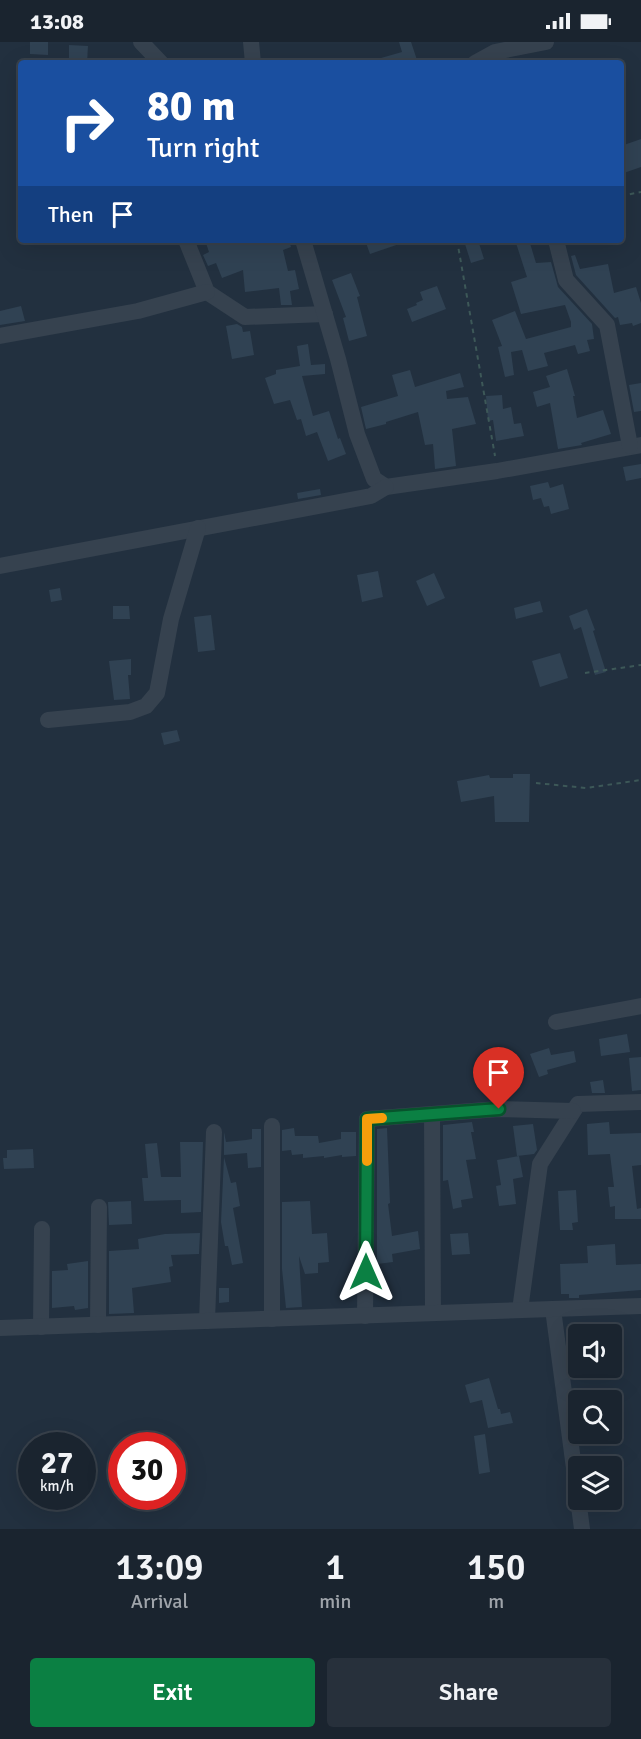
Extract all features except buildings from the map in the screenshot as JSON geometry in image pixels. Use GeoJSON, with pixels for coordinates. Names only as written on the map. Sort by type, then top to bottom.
{"type":"FeatureCollection","features":[{"type":"Feature","properties":{"kind":"street"},"geometry":{"type":"LineString","coordinates":[[141,42],[158,60]]}},
{"type":"Feature","properties":{"kind":"street"},"geometry":{"type":"LineString","coordinates":[[251,42],[254,60]]}},
{"type":"Feature","properties":{"kind":"street"},"geometry":{"type":"LineString","coordinates":[[480,60],[495,52],[546,42]]}},
{"type":"Feature","properties":{"kind":"street"},"geometry":{"type":"LineString","coordinates":[[187,243],[207,292],[245,317],[325,314]]}},
{"type":"Feature","properties":{"kind":"street"},"geometry":{"type":"LineString","coordinates":[[304,243],[357,434],[374,479],[386,487]]}},
{"type":"Feature","properties":{"kind":"street"},"geometry":{"type":"LineString","coordinates":[[0,566],[371,496],[386,487],[497,471],[635,446],[607,326],[566,280],[557,243]]}},
{"type":"Feature","properties":{"kind":"street"},"geometry":{"type":"LineString","coordinates":[[0,336],[138,311],[207,292]]}},
{"type":"Feature","properties":{"kind":"street"},"geometry":{"type":"LineString","coordinates":[[48,720],[130,712],[152,702],[159,686],[171,619],[198,528]]}},
{"type":"Feature","properties":{"kind":"street"},"geometry":{"type":"LineString","coordinates":[[556,1022],[641,1006]]}},
{"type":"Feature","properties":{"kind":"street"},"geometry":{"type":"LineString","coordinates":[[520,1310],[540,1164],[578,1104],[641,1102]]}},
{"type":"Feature","properties":{"kind":"street"},"geometry":{"type":"LineString","coordinates":[[365,1316],[367,1119],[499,1109],[573,1111]]}},
{"type":"Feature","properties":{"kind":"street"},"geometry":{"type":"LineString","coordinates":[[432,1114],[433,1313]]}},
{"type":"Feature","properties":{"kind":"street"},"geometry":{"type":"LineString","coordinates":[[272,1126],[272,1319]]}},
{"type":"Feature","properties":{"kind":"street"},"geometry":{"type":"LineString","coordinates":[[207,1321],[214,1132]]}},
{"type":"Feature","properties":{"kind":"street"},"geometry":{"type":"LineString","coordinates":[[98,1324],[99,1207]]}},
{"type":"Feature","properties":{"kind":"street"},"geometry":{"type":"LineString","coordinates":[[41,1327],[42,1229]]}},
{"type":"Feature","properties":{"kind":"street"},"geometry":{"type":"LineString","coordinates":[[0,1328],[641,1306]]}},
{"type":"Feature","properties":{"kind":"street"},"geometry":{"type":"LineString","coordinates":[[553,1309],[582,1529]]}},
{"type":"Feature","properties":{"kind":"path"},"geometry":{"type":"LineString","coordinates":[[624,195],[641,192]]}},
{"type":"Feature","properties":{"kind":"path"},"geometry":{"type":"LineString","coordinates":[[458,243],[497,471]]}},
{"type":"Feature","properties":{"kind":"path"},"geometry":{"type":"LineString","coordinates":[[585,673],[641,666]]}},
{"type":"Feature","properties":{"kind":"path"},"geometry":{"type":"LineString","coordinates":[[536,783],[586,788],[641,780]]}},
{"type":"Feature","properties":{"kind":"slow traffic"},"geometry":{"type":"LineString","coordinates":[[367,1161],[367,1119],[382,1118]]}},
{"type":"Feature","properties":{"kind":"route"},"geometry":{"type":"LineString","coordinates":[[366,1272],[367,1119],[499,1109]]}}]}
